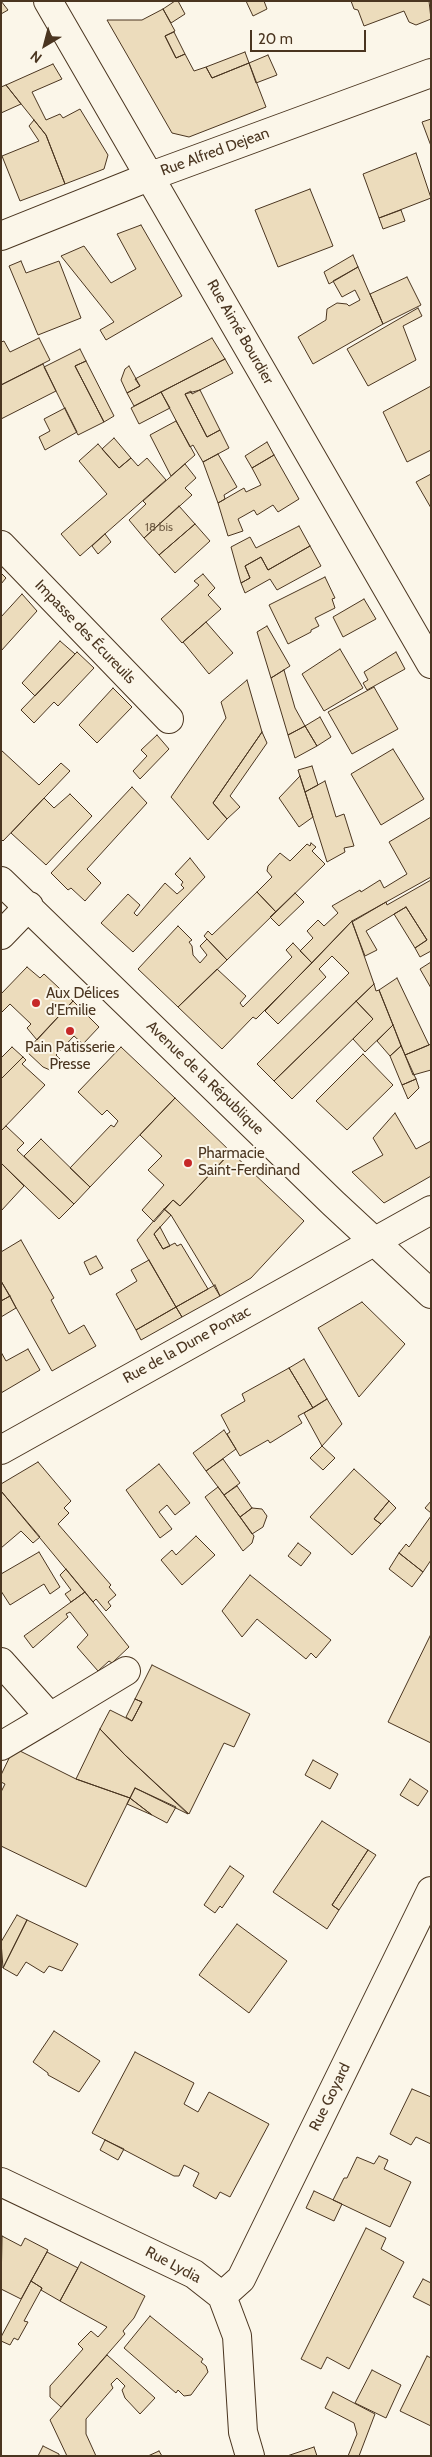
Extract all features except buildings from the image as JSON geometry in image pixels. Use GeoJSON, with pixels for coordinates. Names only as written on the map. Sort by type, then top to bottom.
{"type":"FeatureCollection","features":[{"type":"Feature","properties":{"kind":"street","name":"Rue Aimé Bourdier"},"geometry":{"type":"LineString","coordinates":[[48,1],[151,176],[431,664]]}},
{"type":"Feature","properties":{"kind":"street","name":"Rue Alfred Dejean"},"geometry":{"type":"LineString","coordinates":[[1,236],[151,176],[431,73]]}},
{"type":"Feature","properties":{"kind":"street","name":"Impasse des Écureuils"},"geometry":{"type":"LineString","coordinates":[[1,545],[169,719]]}},
{"type":"Feature","properties":{"kind":"street","name":"Avenue de la République"},"geometry":{"type":"LineString","coordinates":[[1,881],[29,906],[374,1242],[431,1294]]}},
{"type":"Feature","properties":{"kind":"street"},"geometry":{"type":"LineString","coordinates":[[1,935],[29,906]]}},
{"type":"Feature","properties":{"kind":"street","name":"Rue de la Dune Pontac"},"geometry":{"type":"LineString","coordinates":[[1,1450],[431,1210]]}},
{"type":"Feature","properties":{"kind":"street"},"geometry":{"type":"LineString","coordinates":[[1,1662],[50,1717]]}},
{"type":"Feature","properties":{"kind":"street"},"geometry":{"type":"LineString","coordinates":[[1,1746],[126,1671]]}},
{"type":"Feature","properties":{"kind":"street","name":"Rue Goyard"},"geometry":{"type":"LineString","coordinates":[[222,2296],[241,2279],[431,1891]]}},
{"type":"Feature","properties":{"kind":"street","name":"Rue Lydia"},"geometry":{"type":"LineString","coordinates":[[1,2182],[194,2274],[222,2296]]}},
{"type":"Feature","properties":{"kind":"street"},"geometry":{"type":"LineString","coordinates":[[222,2296],[237,2336],[243,2432],[250,2456]]}},
{"type":"Feature","properties":{"kind":"place","name":"Aux Délices d'Emilie"},"geometry":{"type":"Point","coordinates":[36,1003]}},
{"type":"Feature","properties":{"kind":"place","name":"Pain Patisserie Presse"},"geometry":{"type":"Point","coordinates":[70,1031]}},
{"type":"Feature","properties":{"kind":"place","name":"Pharmacie Saint-Ferdinand"},"geometry":{"type":"Point","coordinates":[188,1163]}}]}
